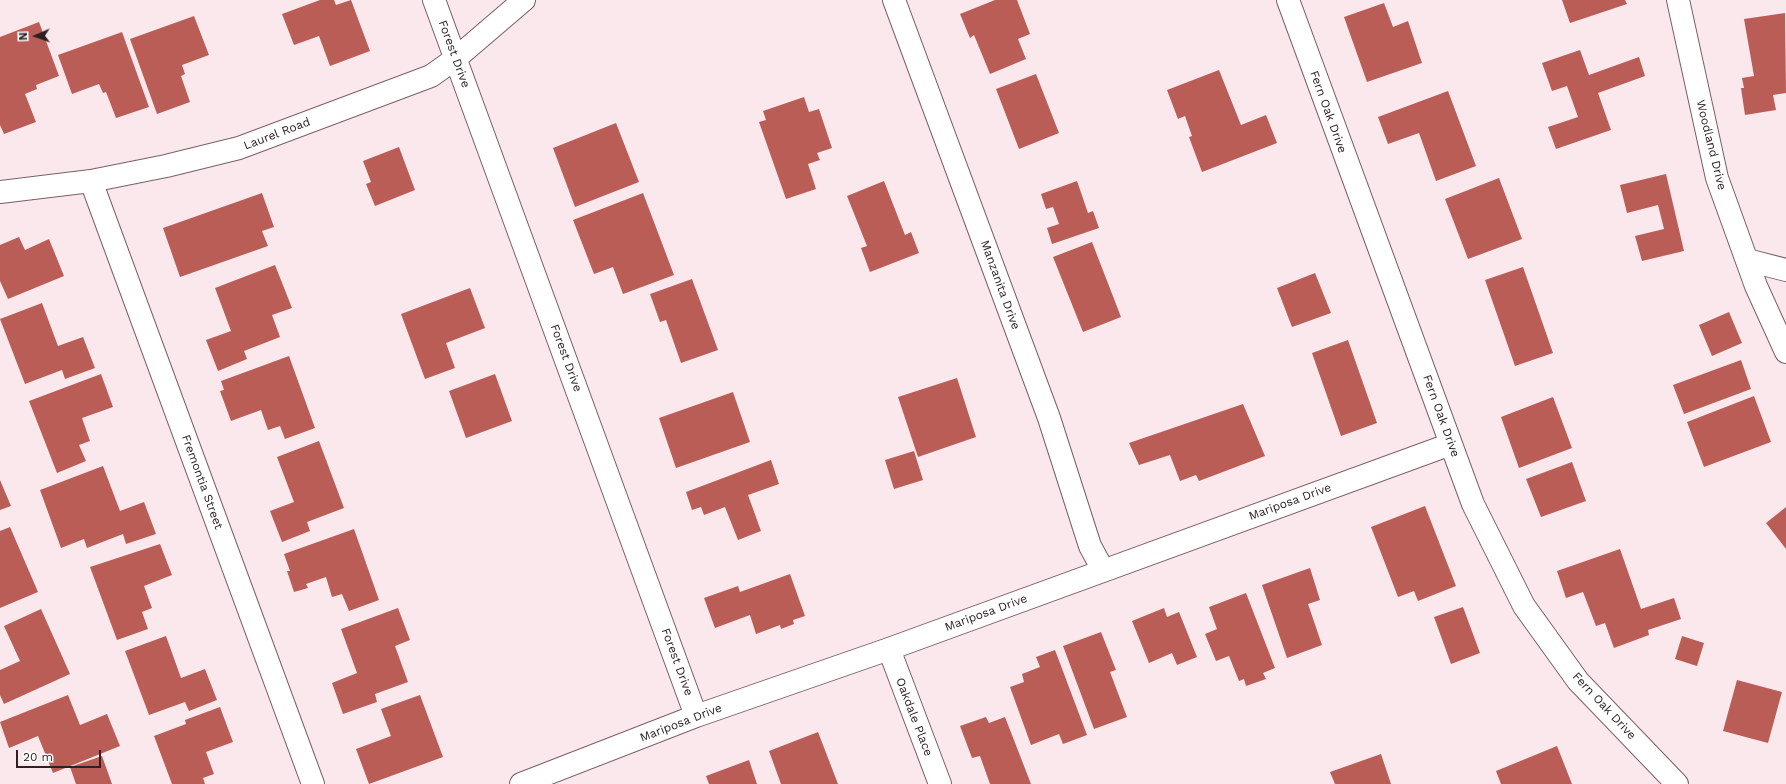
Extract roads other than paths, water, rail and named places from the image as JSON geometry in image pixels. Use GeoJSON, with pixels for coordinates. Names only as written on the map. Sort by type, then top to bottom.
{"type":"FeatureCollection","features":[{"type":"Feature","properties":{"kind":"street","name":"Forest Drive"},"geometry":{"type":"LineString","coordinates":[[434,0],[696,716]]}},
{"type":"Feature","properties":{"kind":"street","name":"Laurel Road"},"geometry":{"type":"LineString","coordinates":[[0,192],[91,181],[166,166],[239,148],[431,76],[455,59],[524,0]]}},
{"type":"Feature","properties":{"kind":"street","name":"Manzanita Drive"},"geometry":{"type":"LineString","coordinates":[[894,0],[1049,418],[1090,546],[1103,570]]}},
{"type":"Feature","properties":{"kind":"street","name":"Fern Oak Drive"},"geometry":{"type":"LineString","coordinates":[[1288,0],[1473,504],[1524,606],[1578,681],[1677,784]]}},
{"type":"Feature","properties":{"kind":"street","name":"Woodland Drive"},"geometry":{"type":"LineString","coordinates":[[1678,0],[1717,178],[1756,286],[1786,352]]}},
{"type":"Feature","properties":{"kind":"street","name":"Fremontia Street"},"geometry":{"type":"LineString","coordinates":[[91,181],[313,784]]}},
{"type":"Feature","properties":{"kind":"street"},"geometry":{"type":"LineString","coordinates":[[1747,260],[1786,270]]}},
{"type":"Feature","properties":{"kind":"street","name":"Mariposa Drive"},"geometry":{"type":"LineString","coordinates":[[521,784],[696,716],[889,649],[1451,444]]}},
{"type":"Feature","properties":{"kind":"street","name":"Oakdale Place"},"geometry":{"type":"LineString","coordinates":[[889,649],[940,784]]}}]}
